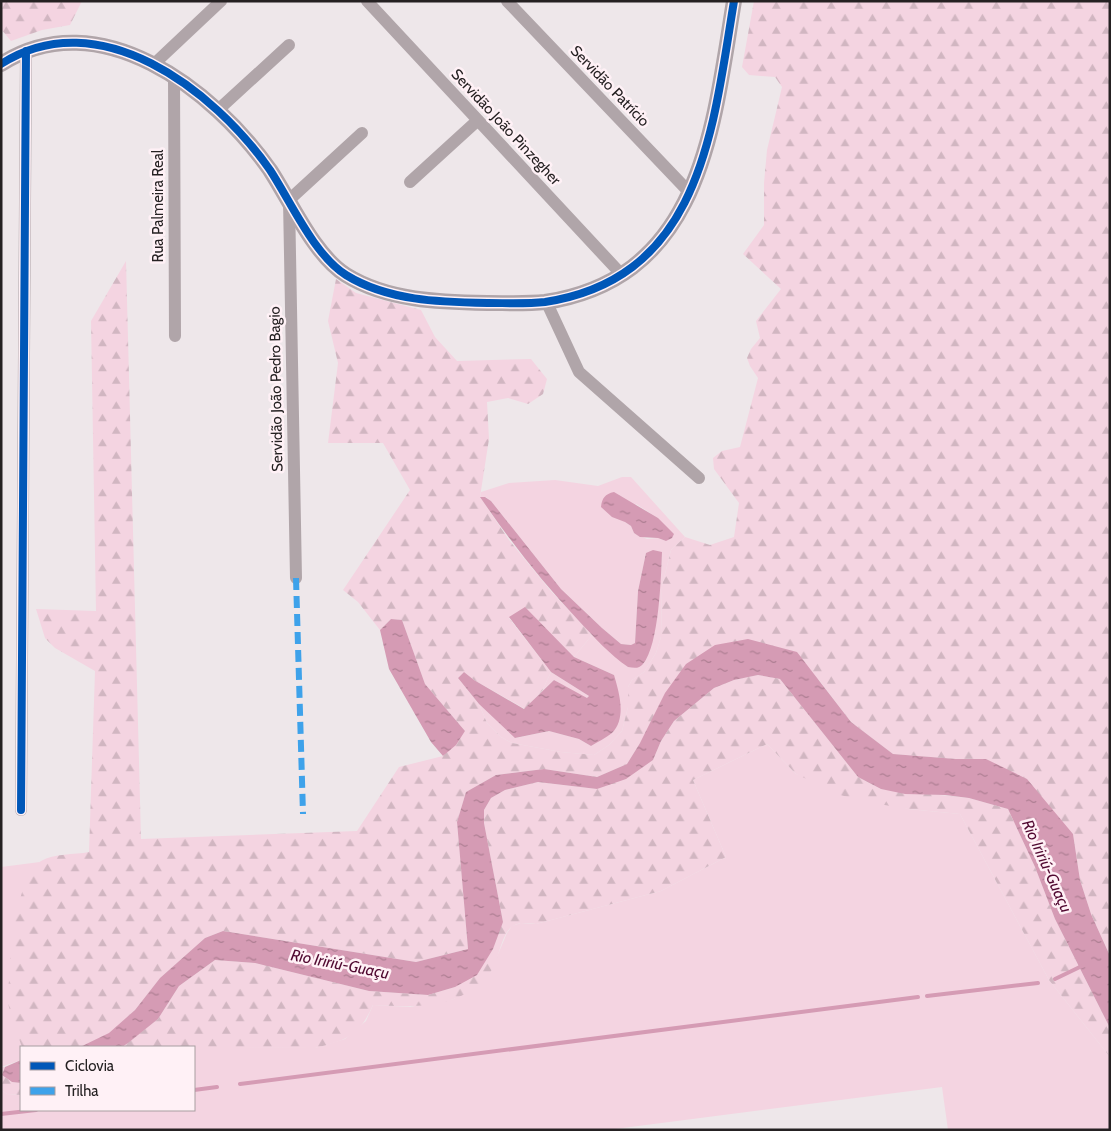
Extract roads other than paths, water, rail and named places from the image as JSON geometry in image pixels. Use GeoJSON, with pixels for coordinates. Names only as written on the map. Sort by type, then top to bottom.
{"type":"FeatureCollection","features":[{"type":"Feature","properties":{"kind":"street"},"geometry":{"type":"LineString","coordinates":[[153,65],[221,1]]}},
{"type":"Feature","properties":{"kind":"street","name":"Servidão João Pinzegher"},"geometry":{"type":"LineString","coordinates":[[367,1],[622,275]]}},
{"type":"Feature","properties":{"kind":"street","name":"Servidão Patrício"},"geometry":{"type":"LineString","coordinates":[[507,1],[690,193]]}},
{"type":"Feature","properties":{"kind":"street"},"geometry":{"type":"LineString","coordinates":[[1,64],[26,51],[48,45],[77,43],[105,46],[132,54],[174,77],[218,110],[268,168],[315,242],[329,261],[344,274],[363,284],[386,292],[414,298],[450,302],[546,302],[577,294],[622,275],[660,242],[677,218],[690,193],[705,153],[716,105],[734,1]]}},
{"type":"Feature","properties":{"kind":"street"},"geometry":{"type":"LineString","coordinates":[[218,110],[289,45]]}},
{"type":"Feature","properties":{"kind":"street"},"geometry":{"type":"LineString","coordinates":[[21,810],[26,51]]}},
{"type":"Feature","properties":{"kind":"street","name":"Rua Palmeira Real"},"geometry":{"type":"LineString","coordinates":[[174,77],[175,336]]}},
{"type":"Feature","properties":{"kind":"street"},"geometry":{"type":"LineString","coordinates":[[410,182],[478,120]]}},
{"type":"Feature","properties":{"kind":"street"},"geometry":{"type":"LineString","coordinates":[[289,200],[362,133]]}},
{"type":"Feature","properties":{"kind":"street","name":"Servidão João Pedro Bagio"},"geometry":{"type":"LineString","coordinates":[[289,200],[296,578]]}},
{"type":"Feature","properties":{"kind":"street"},"geometry":{"type":"LineString","coordinates":[[546,302],[580,372],[699,478]]}},
{"type":"Feature","properties":{"kind":"water"},"geometry":{"type":"Polygon","coordinates":[[[614,492],[658,518],[674,534],[672,538],[666,541],[658,538],[640,537],[634,533],[631,526],[612,517],[601,507],[604,497],[614,492]]]}},
{"type":"Feature","properties":{"kind":"water"},"geometry":{"type":"Polygon","coordinates":[[[480,497],[485,497],[491,501],[561,589],[621,644],[631,645],[635,643],[638,591],[646,553],[653,550],[662,552],[656,627],[648,655],[640,667],[628,667],[596,639],[539,576],[480,497]]]}},
{"type":"Feature","properties":{"kind":"water"},"geometry":{"type":"Polygon","coordinates":[[[525,607],[574,657],[614,675],[621,713],[617,727],[607,737],[591,746],[579,739],[549,731],[515,738],[479,704],[458,678],[464,672],[474,680],[524,709],[554,680],[587,698],[589,696],[551,672],[509,617],[525,607]]]}},
{"type":"Feature","properties":{"kind":"water"},"geometry":{"type":"Polygon","coordinates":[[[391,619],[402,620],[425,684],[465,731],[456,745],[443,756],[431,742],[389,669],[380,630],[391,619]]]}},
{"type":"Feature","properties":{"kind":"water","name":"Rio Iririú-Guaçu"},"geometry":{"type":"Polygon","coordinates":[[[748,639],[797,652],[851,722],[893,754],[956,759],[986,759],[1027,779],[1073,834],[1080,880],[1091,914],[1110,956],[1110,1028],[1055,919],[1035,867],[1008,809],[969,798],[905,794],[881,789],[858,777],[780,679],[758,675],[734,680],[714,688],[674,721],[661,741],[653,760],[626,779],[597,789],[538,782],[505,790],[491,798],[484,810],[484,823],[503,922],[493,949],[477,975],[455,987],[428,995],[369,991],[255,963],[215,960],[179,986],[158,1019],[124,1046],[82,1046],[109,1033],[135,1010],[160,978],[205,938],[223,931],[416,962],[468,949],[457,822],[466,792],[496,775],[544,769],[597,777],[627,764],[640,743],[665,693],[686,664],[715,645],[748,639]]]}},
{"type":"Feature","properties":{"kind":"water"},"geometry":{"type":"Polygon","coordinates":[[[20,1060],[20,1083],[12,1082],[2,1075],[5,1067],[20,1060]]]}},
{"type":"Feature","properties":{"kind":"waterway"},"geometry":{"type":"LineString","coordinates":[[1055,979],[1084,965]]}},
{"type":"Feature","properties":{"kind":"waterway"},"geometry":{"type":"LineString","coordinates":[[927,996],[1038,983]]}},
{"type":"Feature","properties":{"kind":"waterway"},"geometry":{"type":"LineString","coordinates":[[240,1084],[918,997]]}},
{"type":"Feature","properties":{"kind":"waterway"},"geometry":{"type":"LineString","coordinates":[[195,1090],[217,1087]]}},
{"type":"Feature","properties":{"kind":"waterway"},"geometry":{"type":"LineString","coordinates":[[1,1114],[27,1111]]}}]}
